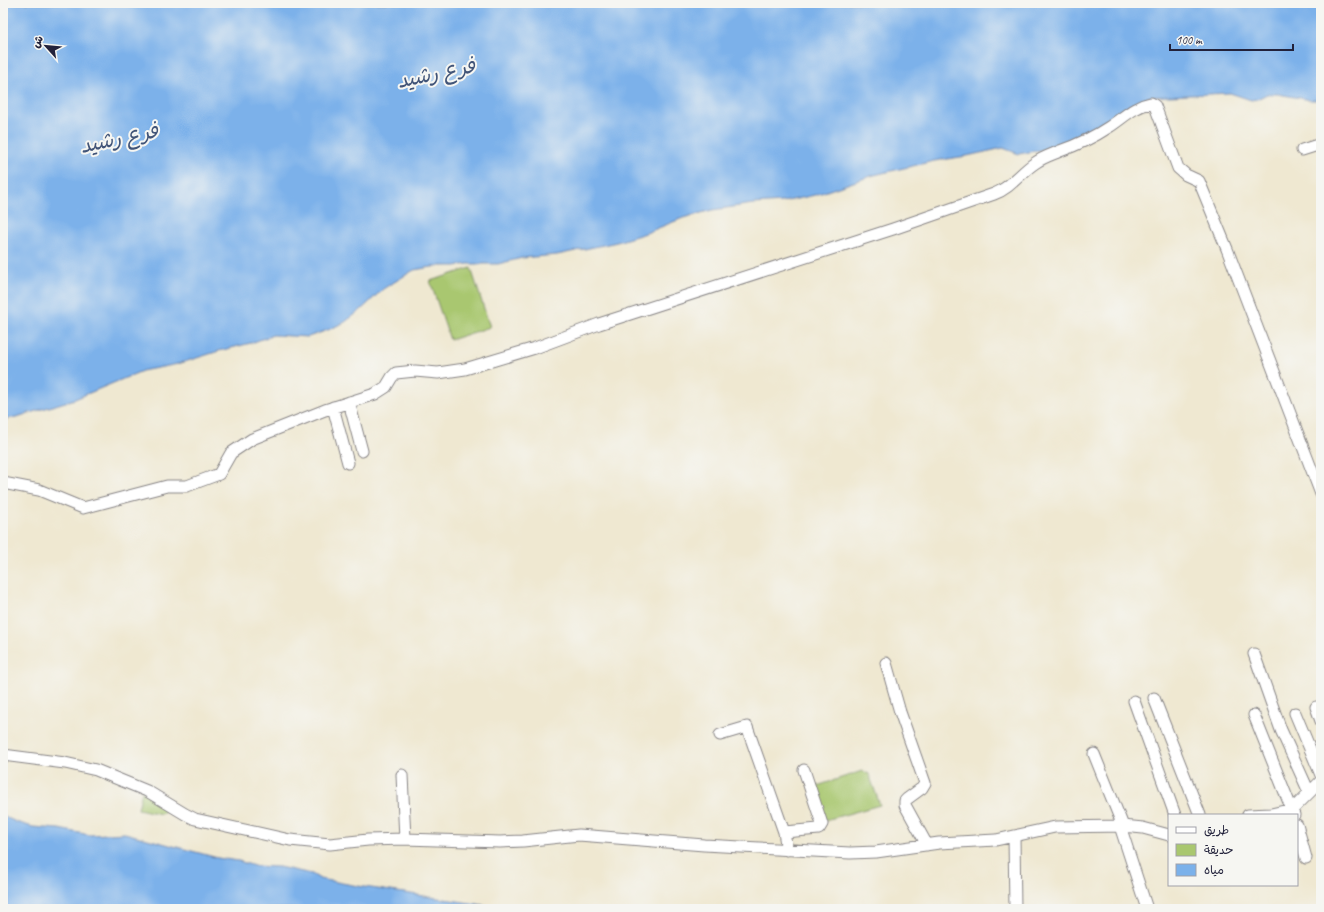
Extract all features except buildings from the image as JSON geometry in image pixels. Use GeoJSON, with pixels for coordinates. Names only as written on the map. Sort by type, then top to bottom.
{"type":"FeatureCollection","features":[{"type":"Feature","properties":{"kind":"street"},"geometry":{"type":"LineString","coordinates":[[3,483],[39,490],[83,508],[167,486],[187,486],[220,474],[231,453],[252,439],[333,407],[375,394],[382,390],[396,373],[415,371],[438,373],[461,370],[535,348],[599,324],[893,229],[998,193],[1038,161],[1081,143],[1110,127],[1126,113],[1140,106],[1151,103],[1154,104],[1156,108],[1178,168],[1186,175],[1199,181],[1227,249],[1321,494]]}},
{"type":"Feature","properties":{"kind":"street"},"geometry":{"type":"LineString","coordinates":[[1302,150],[1321,144]]}},
{"type":"Feature","properties":{"kind":"street"},"geometry":{"type":"LineString","coordinates":[[349,402],[362,451]]}},
{"type":"Feature","properties":{"kind":"street"},"geometry":{"type":"LineString","coordinates":[[333,407],[348,463]]}},
{"type":"Feature","properties":{"kind":"street"},"geometry":{"type":"LineString","coordinates":[[1254,654],[1281,730],[1309,792]]}},
{"type":"Feature","properties":{"kind":"street"},"geometry":{"type":"LineString","coordinates":[[886,664],[900,712],[925,783],[922,788],[907,798],[905,805],[927,845]]}},
{"type":"Feature","properties":{"kind":"street"},"geometry":{"type":"LineString","coordinates":[[1154,698],[1200,814]]}},
{"type":"Feature","properties":{"kind":"street"},"geometry":{"type":"LineString","coordinates":[[1134,701],[1175,814]]}},
{"type":"Feature","properties":{"kind":"street"},"geometry":{"type":"LineString","coordinates":[[1316,707],[1321,721]]}},
{"type":"Feature","properties":{"kind":"street"},"geometry":{"type":"LineString","coordinates":[[1295,713],[1321,775]]}},
{"type":"Feature","properties":{"kind":"street"},"geometry":{"type":"LineString","coordinates":[[1254,715],[1293,812]]}},
{"type":"Feature","properties":{"kind":"street"},"geometry":{"type":"LineString","coordinates":[[720,735],[747,727],[784,832],[787,850]]}},
{"type":"Feature","properties":{"kind":"street"},"geometry":{"type":"LineString","coordinates":[[1094,754],[1121,826],[1147,909]]}},
{"type":"Feature","properties":{"kind":"street"},"geometry":{"type":"LineString","coordinates":[[3,755],[66,762],[96,770],[147,790],[195,819],[295,841],[330,844],[368,840],[405,839],[500,842],[579,835],[787,850],[865,853],[927,845],[996,840],[1055,827],[1121,826],[1143,828],[1168,835]]}},
{"type":"Feature","properties":{"kind":"street"},"geometry":{"type":"LineString","coordinates":[[784,832],[819,828],[822,824],[804,770]]}},
{"type":"Feature","properties":{"kind":"street"},"geometry":{"type":"LineString","coordinates":[[402,775],[405,839]]}},
{"type":"Feature","properties":{"kind":"street"},"geometry":{"type":"LineString","coordinates":[[1271,814],[1293,812],[1309,792],[1321,781]]}},
{"type":"Feature","properties":{"kind":"street"},"geometry":{"type":"LineString","coordinates":[[1298,829],[1306,858]]}},
{"type":"Feature","properties":{"kind":"street"},"geometry":{"type":"LineString","coordinates":[[1014,836],[1015,909]]}},
{"type":"Feature","properties":{"kind":"green space"},"geometry":{"type":"Polygon","coordinates":[[[471,268],[490,327],[450,340],[430,281],[471,268]]]}},
{"type":"Feature","properties":{"kind":"green space"},"geometry":{"type":"Polygon","coordinates":[[[862,771],[869,774],[880,805],[822,821],[811,788],[862,771]]]}},
{"type":"Feature","properties":{"kind":"green space"},"geometry":{"type":"Polygon","coordinates":[[[142,791],[168,808],[161,814],[138,809],[142,791]]]}},
{"type":"Feature","properties":{"kind":"water","name":"فرع رشيد"},"geometry":{"type":"Polygon","coordinates":[[[3,3],[1321,3],[1321,100],[1311,100],[1278,94],[1267,94],[1251,100],[1230,93],[1149,97],[1139,102],[1090,136],[1046,149],[1019,154],[1003,148],[934,161],[874,175],[815,195],[783,202],[753,204],[712,210],[683,218],[646,233],[617,242],[557,255],[522,258],[498,264],[438,266],[414,270],[383,289],[361,310],[345,322],[328,330],[308,337],[273,335],[251,343],[178,364],[142,371],[75,399],[3,420],[3,3]]]}},
{"type":"Feature","properties":{"kind":"water"},"geometry":{"type":"Polygon","coordinates":[[[3,816],[33,827],[59,829],[90,835],[125,833],[254,866],[279,867],[312,874],[320,879],[358,886],[510,909],[3,909],[3,816]]]}}]}
